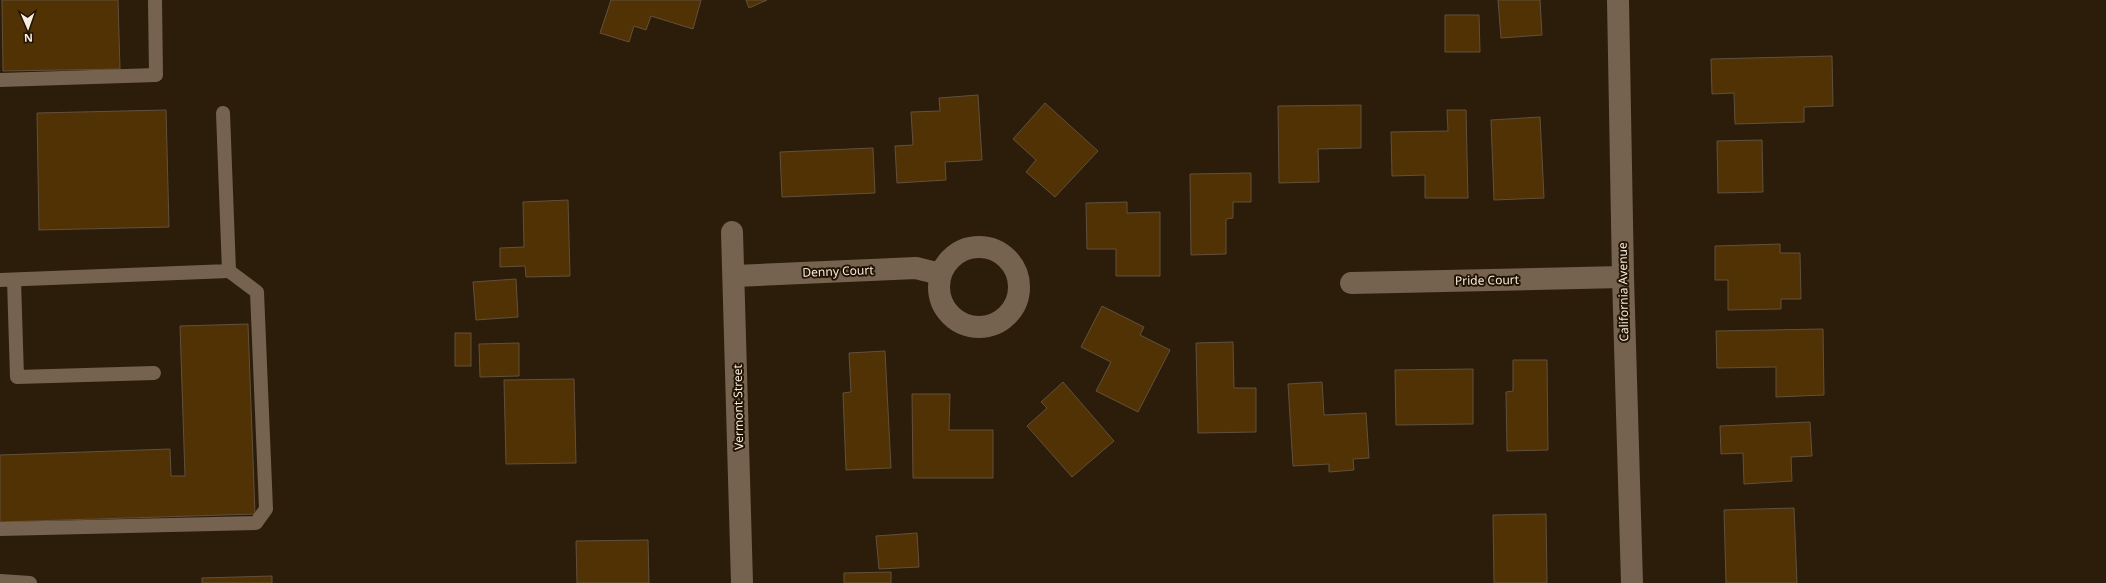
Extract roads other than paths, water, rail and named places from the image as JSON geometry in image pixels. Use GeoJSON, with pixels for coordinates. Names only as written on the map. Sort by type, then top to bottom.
{"type":"FeatureCollection","features":[{"type":"Feature","properties":{"kind":"street","name":"California Avenue"},"geometry":{"type":"LineString","coordinates":[[1618,0],[1623,277],[1632,583]]}},
{"type":"Feature","properties":{"kind":"street","name":"Vermont Street"},"geometry":{"type":"LineString","coordinates":[[732,232],[735,276],[742,583]]}},
{"type":"Feature","properties":{"kind":"street","name":"Denny Court"},"geometry":{"type":"LineString","coordinates":[[735,276],[916,268],[940,274]]}},
{"type":"Feature","properties":{"kind":"street","name":"Pride Court"},"geometry":{"type":"LineString","coordinates":[[1351,283],[1623,277]]}},
{"type":"Feature","properties":{"kind":"lane"},"geometry":{"type":"LineString","coordinates":[[0,80],[156,75],[155,0]]}},
{"type":"Feature","properties":{"kind":"lane"},"geometry":{"type":"LineString","coordinates":[[223,113],[229,271]]}},
{"type":"Feature","properties":{"kind":"lane"},"geometry":{"type":"LineString","coordinates":[[0,529],[256,523],[266,509],[257,292],[229,271],[7,280],[17,377],[154,373]]}},
{"type":"Feature","properties":{"kind":"lane"},"geometry":{"type":"LineString","coordinates":[[0,581],[30,583]]}}]}
